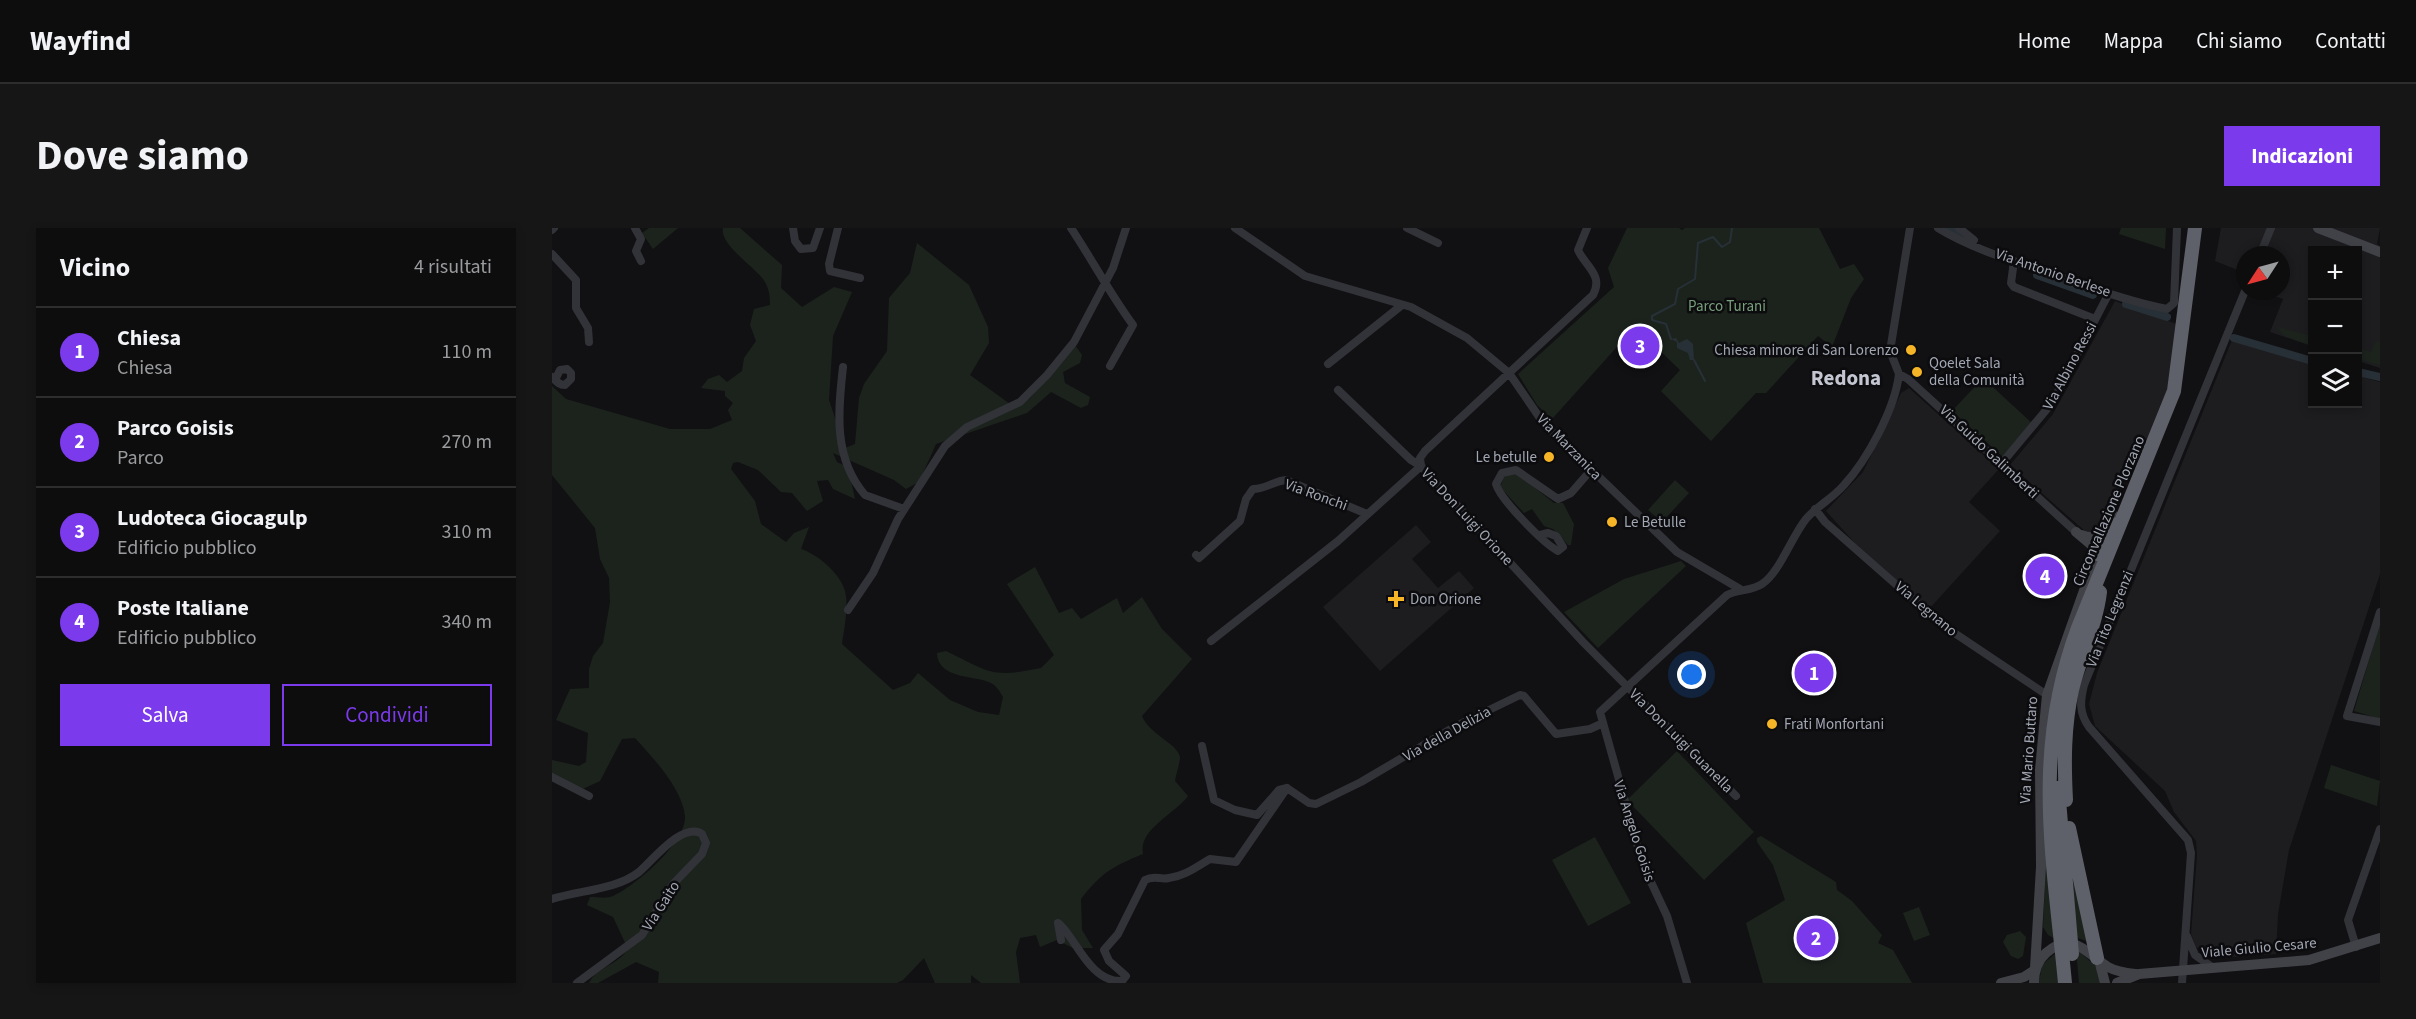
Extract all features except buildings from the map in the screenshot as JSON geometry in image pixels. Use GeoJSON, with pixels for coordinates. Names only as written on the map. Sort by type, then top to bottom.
{"type":"FeatureCollection","features":[{"type":"Feature","properties":{"kind":"highway","name":"Circonvallazione Plorzano"},"geometry":{"type":"LineString","coordinates":[[2065,983],[2049,816],[2052,721],[2066,660],[2156,441],[2174,391],[2195,228]]}},
{"type":"Feature","properties":{"kind":"highway","name":"Circonvallazione Plorzano"},"geometry":{"type":"LineString","coordinates":[[2075,983],[2059,816],[2057,746],[2062,710],[2074,659],[2167,432],[2180,393],[2201,228]]}},
{"type":"Feature","properties":{"kind":"highway"},"geometry":{"type":"LineString","coordinates":[[2097,554],[2140,460],[2156,441]]}},
{"type":"Feature","properties":{"kind":"highway"},"geometry":{"type":"LineString","coordinates":[[2095,956],[2070,837],[2064,745],[2072,690],[2098,607],[2100,592]]}},
{"type":"Feature","properties":{"kind":"street"},"geometry":{"type":"LineString","coordinates":[[635,228],[641,239],[636,251],[641,261]]}},
{"type":"Feature","properties":{"kind":"street"},"geometry":{"type":"LineString","coordinates":[[793,228],[795,241],[801,249],[807,250],[813,248],[819,228]]}},
{"type":"Feature","properties":{"kind":"street"},"geometry":{"type":"LineString","coordinates":[[838,228],[829,264],[830,271],[860,278]]}},
{"type":"Feature","properties":{"kind":"street"},"geometry":{"type":"LineString","coordinates":[[1071,228],[1104,277],[1108,292],[1133,325],[1110,366]]}},
{"type":"Feature","properties":{"kind":"street"},"geometry":{"type":"LineString","coordinates":[[848,610],[873,573],[904,509],[945,446],[967,427],[1020,402],[1047,375],[1084,327],[1113,268],[1126,228]]}},
{"type":"Feature","properties":{"kind":"street","name":"Via Marzanica"},"geometry":{"type":"LineString","coordinates":[[1235,228],[1305,276],[1423,312],[1467,338],[1509,373],[1538,416],[1677,552],[1740,589]]}},
{"type":"Feature","properties":{"kind":"street"},"geometry":{"type":"LineString","coordinates":[[1407,228],[1438,243]]}},
{"type":"Feature","properties":{"kind":"street"},"geometry":{"type":"LineString","coordinates":[[1421,466],[1420,458],[1425,451],[1593,295],[1597,288],[1596,275],[1578,249],[1587,228]]}},
{"type":"Feature","properties":{"kind":"street"},"geometry":{"type":"LineString","coordinates":[[1601,724],[1601,710],[1727,595],[1740,589],[1752,588],[1767,579],[1805,520],[1843,487],[1867,454],[1892,400],[1899,374],[1890,351],[1910,228]]}},
{"type":"Feature","properties":{"kind":"street","name":"Via Antonio Berlese"},"geometry":{"type":"LineString","coordinates":[[1938,228],[2014,261],[2109,293],[2171,308],[2174,303],[2177,228]]}},
{"type":"Feature","properties":{"kind":"street"},"geometry":{"type":"LineString","coordinates":[[1959,228],[1972,236],[1974,240],[1971,244]]}},
{"type":"Feature","properties":{"kind":"street"},"geometry":{"type":"LineString","coordinates":[[2263,246],[2271,228]]}},
{"type":"Feature","properties":{"kind":"street"},"geometry":{"type":"LineString","coordinates":[[2318,228],[2380,252]]}},
{"type":"Feature","properties":{"kind":"street"},"geometry":{"type":"LineString","coordinates":[[552,254],[576,280],[576,308],[588,328],[589,342]]}},
{"type":"Feature","properties":{"kind":"street"},"geometry":{"type":"LineString","coordinates":[[2014,261],[2011,283],[2014,287],[2095,320]]}},
{"type":"Feature","properties":{"kind":"street","name":"Via Albino Ressi"},"geometry":{"type":"LineString","coordinates":[[2002,463],[2052,403],[2109,293]]}},
{"type":"Feature","properties":{"kind":"street","name":"Via Tito Legrenzi"},"geometry":{"type":"LineString","coordinates":[[2182,983],[2191,853],[2188,840],[2089,727],[2081,712],[2080,700],[2088,674],[2241,300]]}},
{"type":"Feature","properties":{"kind":"street"},"geometry":{"type":"LineString","coordinates":[[1328,364],[1402,305]]}},
{"type":"Feature","properties":{"kind":"street"},"geometry":{"type":"LineString","coordinates":[[843,367],[838,430],[844,453],[865,495],[904,509]]}},
{"type":"Feature","properties":{"kind":"street","name":"Via Guido Galimberti"},"geometry":{"type":"LineString","coordinates":[[1899,374],[1908,379],[2076,532]]}},
{"type":"Feature","properties":{"kind":"street","name":"Via Don Luigi Orione"},"geometry":{"type":"LineString","coordinates":[[1338,390],[1411,460],[1421,466],[1626,686]]}},
{"type":"Feature","properties":{"kind":"street"},"geometry":{"type":"LineString","coordinates":[[1400,448],[1409,453],[1425,451]]}},
{"type":"Feature","properties":{"kind":"street","name":"Via Ronchi"},"geometry":{"type":"LineString","coordinates":[[1211,641],[1338,541],[1421,466]]}},
{"type":"Feature","properties":{"kind":"street"},"geometry":{"type":"LineString","coordinates":[[1540,535],[1498,489],[1497,484],[1502,473],[1516,470],[1558,499],[1571,493],[1591,470]]}},
{"type":"Feature","properties":{"kind":"street","name":"Via Ronchi"},"geometry":{"type":"LineString","coordinates":[[1196,555],[1199,558],[1240,521],[1246,498],[1253,489],[1264,489],[1279,481],[1286,480],[1367,514]]}},
{"type":"Feature","properties":{"kind":"street","name":"Via Legnano"},"geometry":{"type":"LineString","coordinates":[[1815,509],[1825,522],[1941,624],[2047,695]]}},
{"type":"Feature","properties":{"kind":"street"},"geometry":{"type":"LineString","coordinates":[[2076,532],[2087,537],[2100,536],[2115,516]]}},
{"type":"Feature","properties":{"kind":"street"},"geometry":{"type":"LineString","coordinates":[[2076,532],[2094,548],[2097,554]]}},
{"type":"Feature","properties":{"kind":"street","name":"Via Mario Buttaro"},"geometry":{"type":"LineString","coordinates":[[2035,969],[2041,867],[2040,770],[2047,695],[2097,554]]}},
{"type":"Feature","properties":{"kind":"street"},"geometry":{"type":"LineString","coordinates":[[2380,612],[2348,716],[2380,722]]}},
{"type":"Feature","properties":{"kind":"street","name":"Via Don Luigi Guanella"},"geometry":{"type":"LineString","coordinates":[[1626,686],[1736,796]]}},
{"type":"Feature","properties":{"kind":"street","name":"Via della Delizia"},"geometry":{"type":"LineString","coordinates":[[1287,788],[1309,803],[1316,804],[1361,782],[1456,726],[1520,695],[1524,696],[1556,734],[1590,729],[1601,724]]}},
{"type":"Feature","properties":{"kind":"street","name":"Via Angelo Goisis"},"geometry":{"type":"LineString","coordinates":[[1601,724],[1643,865],[1666,916],[1687,983]]}},
{"type":"Feature","properties":{"kind":"street"},"geometry":{"type":"LineString","coordinates":[[1202,747],[1214,800],[1224,806],[1257,815],[1279,790],[1287,788]]}},
{"type":"Feature","properties":{"kind":"street"},"geometry":{"type":"LineString","coordinates":[[552,777],[589,796]]}},
{"type":"Feature","properties":{"kind":"street"},"geometry":{"type":"LineString","coordinates":[[1060,940],[1058,924],[1080,956],[1100,975],[1116,981],[1125,979],[1125,975],[1104,956],[1104,950],[1118,934],[1145,880],[1150,877],[1170,878],[1185,874],[1196,870],[1210,859],[1236,861],[1287,788]]}},
{"type":"Feature","properties":{"kind":"street"},"geometry":{"type":"LineString","coordinates":[[2356,947],[2348,920],[2380,829]]}},
{"type":"Feature","properties":{"kind":"street","name":"Via Gaito"},"geometry":{"type":"LineString","coordinates":[[552,898],[621,884],[672,841],[692,832],[698,831],[702,834],[706,843],[702,854],[673,884],[642,935],[578,983]]}},
{"type":"Feature","properties":{"kind":"street","name":"Via Mario Buttaro"},"geometry":{"type":"LineString","coordinates":[[2037,921],[2041,936],[2058,946]]}},
{"type":"Feature","properties":{"kind":"street","name":"Via Tito Legrenzi"},"geometry":{"type":"LineString","coordinates":[[2185,929],[2188,942],[2195,955],[2205,965],[2213,968]]}},
{"type":"Feature","properties":{"kind":"street","name":"Viale Giulio Cesare"},"geometry":{"type":"LineString","coordinates":[[2116,983],[2139,975],[2309,960],[2380,938]]}},
{"type":"Feature","properties":{"kind":"street","name":"Viale Giulio Cesare"},"geometry":{"type":"LineString","coordinates":[[2058,946],[2075,944],[2116,970],[2139,975]]}},
{"type":"Feature","properties":{"kind":"street"},"geometry":{"type":"LineString","coordinates":[[2001,983],[2024,977],[2035,969],[2044,955],[2058,946]]}},
{"type":"Feature","properties":{"kind":"street"},"geometry":{"type":"LineString","coordinates":[[2095,956],[2105,983]]}},
{"type":"Feature","properties":{"kind":"street"},"geometry":{"type":"LineString","coordinates":[[2034,983],[2035,969]]}},
{"type":"Feature","properties":{"kind":"shaded area"},"geometry":{"type":"Polygon","coordinates":[[[2221,228],[2380,228],[2377,244],[2380,246],[2380,368],[2362,362],[2362,246],[2308,246],[2308,345],[2270,332],[2283,300],[2290,300],[2290,246],[2236,246],[2236,269],[2215,261],[2221,228]]]}},
{"type":"Feature","properties":{"kind":"shaded area"},"geometry":{"type":"Polygon","coordinates":[[[2115,301],[2179,325],[2173,372],[2154,434],[2140,442],[2105,526],[2094,533],[2086,532],[2010,465],[2053,414],[2115,301]]]}},
{"type":"Feature","properties":{"kind":"shaded area"},"geometry":{"type":"Polygon","coordinates":[[[1676,338],[1679,343],[1687,339],[1693,344],[1694,360],[1690,360],[1688,353],[1677,348],[1677,342],[1671,339],[1676,338]]]}},
{"type":"Feature","properties":{"kind":"shaded area"},"geometry":{"type":"Polygon","coordinates":[[[2232,340],[2308,362],[2308,408],[2362,408],[2362,377],[2380,382],[2380,574],[2289,850],[2278,914],[2276,954],[2216,958],[2196,947],[2191,934],[2196,841],[2174,812],[2165,791],[2095,726],[2089,704],[2097,673],[2232,340]]]}},
{"type":"Feature","properties":{"kind":"shaded area"},"geometry":{"type":"Polygon","coordinates":[[[1909,388],[1999,469],[1969,502],[2000,531],[1929,609],[1854,542],[1826,511],[1863,472],[1901,393],[1909,388]]]}},
{"type":"Feature","properties":{"kind":"shaded area","name":"Don Orione"},"geometry":{"type":"Polygon","coordinates":[[[1416,525],[1431,542],[1412,559],[1438,588],[1459,571],[1474,588],[1380,671],[1323,607],[1416,525]]]}},
{"type":"Feature","properties":{"kind":"green space"},"geometry":{"type":"Polygon","coordinates":[[[649,228],[678,228],[653,249],[642,233],[649,228]]]}},
{"type":"Feature","properties":{"kind":"green space"},"geometry":{"type":"Polygon","coordinates":[[[723,228],[740,228],[782,265],[781,288],[802,307],[834,287],[852,292],[833,336],[829,400],[845,448],[855,444],[859,398],[864,384],[887,351],[889,298],[910,273],[917,243],[969,285],[988,327],[989,343],[970,375],[1010,404],[1029,399],[1075,345],[1082,355],[1080,363],[1063,372],[1065,383],[1090,397],[1088,405],[1081,408],[1051,392],[1027,413],[936,444],[919,482],[906,489],[894,480],[833,453],[837,462],[848,467],[855,499],[833,489],[828,480],[817,481],[823,501],[807,511],[792,493],[781,492],[758,470],[738,462],[733,463],[731,469],[755,501],[761,524],[786,542],[794,533],[809,527],[801,549],[827,565],[845,591],[846,611],[842,644],[893,690],[910,683],[918,673],[950,700],[978,712],[999,715],[1003,697],[995,686],[951,672],[939,662],[937,653],[946,651],[991,672],[1011,673],[1041,668],[1054,655],[1007,584],[1035,567],[1059,613],[1072,608],[1081,619],[1117,598],[1123,613],[1142,597],[1162,629],[1192,659],[1142,716],[1151,728],[1178,752],[1180,759],[1175,781],[1188,796],[1152,829],[1143,845],[1143,854],[1108,871],[1081,899],[1082,930],[1093,948],[1073,948],[1057,940],[1040,947],[1036,935],[1020,938],[1016,952],[1020,983],[981,983],[971,975],[971,983],[935,983],[924,958],[903,980],[897,983],[658,983],[659,972],[636,962],[598,983],[589,983],[597,973],[619,959],[628,949],[613,917],[587,905],[590,897],[613,896],[646,873],[678,838],[685,816],[683,805],[673,784],[635,738],[622,739],[600,781],[576,792],[552,777],[552,760],[579,766],[586,762],[588,733],[556,720],[570,689],[589,688],[589,669],[593,656],[603,643],[610,602],[609,578],[600,559],[595,528],[552,475],[552,386],[566,399],[670,429],[710,429],[732,420],[728,410],[733,403],[725,396],[725,391],[701,388],[708,379],[719,375],[727,382],[742,371],[744,358],[756,341],[750,325],[754,309],[770,305],[770,302],[765,282],[732,249],[723,235],[723,228]]]}},
{"type":"Feature","properties":{"kind":"green space","name":"Parco Turani"},"geometry":{"type":"Polygon","coordinates":[[[1627,228],[1679,228],[1682,230],[1685,228],[1819,228],[1840,269],[1854,264],[1864,279],[1851,298],[1832,347],[1818,336],[1766,393],[1756,393],[1711,441],[1661,391],[1680,370],[1655,346],[1646,356],[1625,338],[1552,419],[1537,405],[1518,374],[1614,287],[1608,268],[1627,228]]]}},
{"type":"Feature","properties":{"kind":"green space"},"geometry":{"type":"Polygon","coordinates":[[[2121,228],[2166,228],[2165,249],[2119,234],[2121,228]]]}},
{"type":"Feature","properties":{"kind":"green space"},"geometry":{"type":"Polygon","coordinates":[[[2277,327],[2308,335],[2308,345],[2284,336],[2277,327]]]}},
{"type":"Feature","properties":{"kind":"green space"},"geometry":{"type":"Polygon","coordinates":[[[2376,341],[2380,342],[2380,365],[2362,360],[2362,349],[2371,352],[2376,341]]]}},
{"type":"Feature","properties":{"kind":"green space"},"geometry":{"type":"Polygon","coordinates":[[[1983,378],[2033,424],[2003,457],[1952,411],[1983,378]]]}},
{"type":"Feature","properties":{"kind":"green space"},"geometry":{"type":"Polygon","coordinates":[[[1516,473],[1554,503],[1563,503],[1574,524],[1571,545],[1568,545],[1553,529],[1544,526],[1532,509],[1524,513],[1500,487],[1505,475],[1516,473]]]}},
{"type":"Feature","properties":{"kind":"green space"},"geometry":{"type":"Polygon","coordinates":[[[1675,480],[1689,493],[1662,522],[1648,510],[1675,480]]]}},
{"type":"Feature","properties":{"kind":"green space"},"geometry":{"type":"Polygon","coordinates":[[[1681,561],[1686,566],[1598,648],[1564,612],[1624,579],[1681,561]]]}},
{"type":"Feature","properties":{"kind":"green space"},"geometry":{"type":"Polygon","coordinates":[[[2380,623],[2380,719],[2354,711],[2380,623]]]}},
{"type":"Feature","properties":{"kind":"green space"},"geometry":{"type":"Polygon","coordinates":[[[1677,751],[1754,832],[1704,880],[1627,800],[1677,751]]]}},
{"type":"Feature","properties":{"kind":"green space"},"geometry":{"type":"Polygon","coordinates":[[[2331,765],[2380,781],[2377,806],[2324,788],[2331,765]]]}},
{"type":"Feature","properties":{"kind":"green space"},"geometry":{"type":"Polygon","coordinates":[[[1761,836],[1836,882],[1837,890],[1852,901],[1882,935],[1878,943],[1893,950],[1912,983],[1763,983],[1746,923],[1785,900],[1773,865],[1757,842],[1757,838],[1761,836]]]}},
{"type":"Feature","properties":{"kind":"green space"},"geometry":{"type":"Polygon","coordinates":[[[1595,837],[1631,903],[1588,926],[1552,860],[1595,837]]]}},
{"type":"Feature","properties":{"kind":"green space"},"geometry":{"type":"Polygon","coordinates":[[[2047,841],[2056,939],[2048,935],[2043,927],[2047,841]]]}},
{"type":"Feature","properties":{"kind":"green space"},"geometry":{"type":"Polygon","coordinates":[[[2067,841],[2092,943],[2075,937],[2067,841]]]}},
{"type":"Feature","properties":{"kind":"green space"},"geometry":{"type":"Polygon","coordinates":[[[1919,907],[1930,935],[1914,941],[1903,913],[1919,907]]]}},
{"type":"Feature","properties":{"kind":"green space"},"geometry":{"type":"Polygon","coordinates":[[[2020,931],[2026,937],[2023,956],[2018,959],[2011,956],[2003,942],[2007,935],[2020,931]]]}},
{"type":"Feature","properties":{"kind":"green space"},"geometry":{"type":"Polygon","coordinates":[[[2076,949],[2098,968],[2101,983],[2079,983],[2076,949]]]}},
{"type":"Feature","properties":{"kind":"green space"},"geometry":{"type":"Polygon","coordinates":[[[2057,952],[2060,983],[2039,983],[2042,965],[2057,952]]]}},
{"type":"Feature","properties":{"kind":"waterway"},"geometry":{"type":"LineString","coordinates":[[1671,339],[1666,324],[1652,320],[1652,316],[1675,304],[1678,289],[1695,279],[1698,243],[1713,237],[1722,247],[1730,242],[1732,228]]}},
{"type":"Feature","properties":{"kind":"waterway"},"geometry":{"type":"LineString","coordinates":[[1950,228],[1964,237]]}},
{"type":"Feature","properties":{"kind":"waterway"},"geometry":{"type":"LineString","coordinates":[[2037,275],[2093,295]]}},
{"type":"Feature","properties":{"kind":"waterway"},"geometry":{"type":"LineString","coordinates":[[2126,304],[2167,317]]}},
{"type":"Feature","properties":{"kind":"waterway"},"geometry":{"type":"LineString","coordinates":[[2234,338],[2308,360]]}},
{"type":"Feature","properties":{"kind":"waterway"},"geometry":{"type":"LineString","coordinates":[[1694,360],[1705,381]]}},
{"type":"Feature","properties":{"kind":"waterway"},"geometry":{"type":"LineString","coordinates":[[2362,373],[2380,377]]}},
{"type":"Feature","properties":{"kind":"place","name":"Ludoteca Giocagulp"},"geometry":{"type":"Point","coordinates":[1640,346]}},
{"type":"Feature","properties":{"kind":"place","name":"Chiesa minore di San Lorenzo"},"geometry":{"type":"Point","coordinates":[1911,350]}},
{"type":"Feature","properties":{"kind":"place","name":"Qoelet Sala della Comunità"},"geometry":{"type":"Point","coordinates":[1917,372]}},
{"type":"Feature","properties":{"kind":"place","name":"Le betulle"},"geometry":{"type":"Point","coordinates":[1549,457]}},
{"type":"Feature","properties":{"kind":"place","name":"Le Betulle"},"geometry":{"type":"Point","coordinates":[1612,522]}},
{"type":"Feature","properties":{"kind":"place","name":"Poste Italiane"},"geometry":{"type":"Point","coordinates":[2045,576]}},
{"type":"Feature","properties":{"kind":"place","name":"Don Orione"},"geometry":{"type":"Point","coordinates":[1396,599]}},
{"type":"Feature","properties":{"kind":"place","name":"Chiesa"},"geometry":{"type":"Point","coordinates":[1814,673]}},
{"type":"Feature","properties":{"kind":"place","name":"Frati Monfortani"},"geometry":{"type":"Point","coordinates":[1772,724]}},
{"type":"Feature","properties":{"kind":"place","name":"Parco Goisis"},"geometry":{"type":"Point","coordinates":[1816,938]}},
{"type":"Feature","properties":{"kind":"district","name":"Redona"},"geometry":{"type":"Point","coordinates":[1846,378]}}]}
